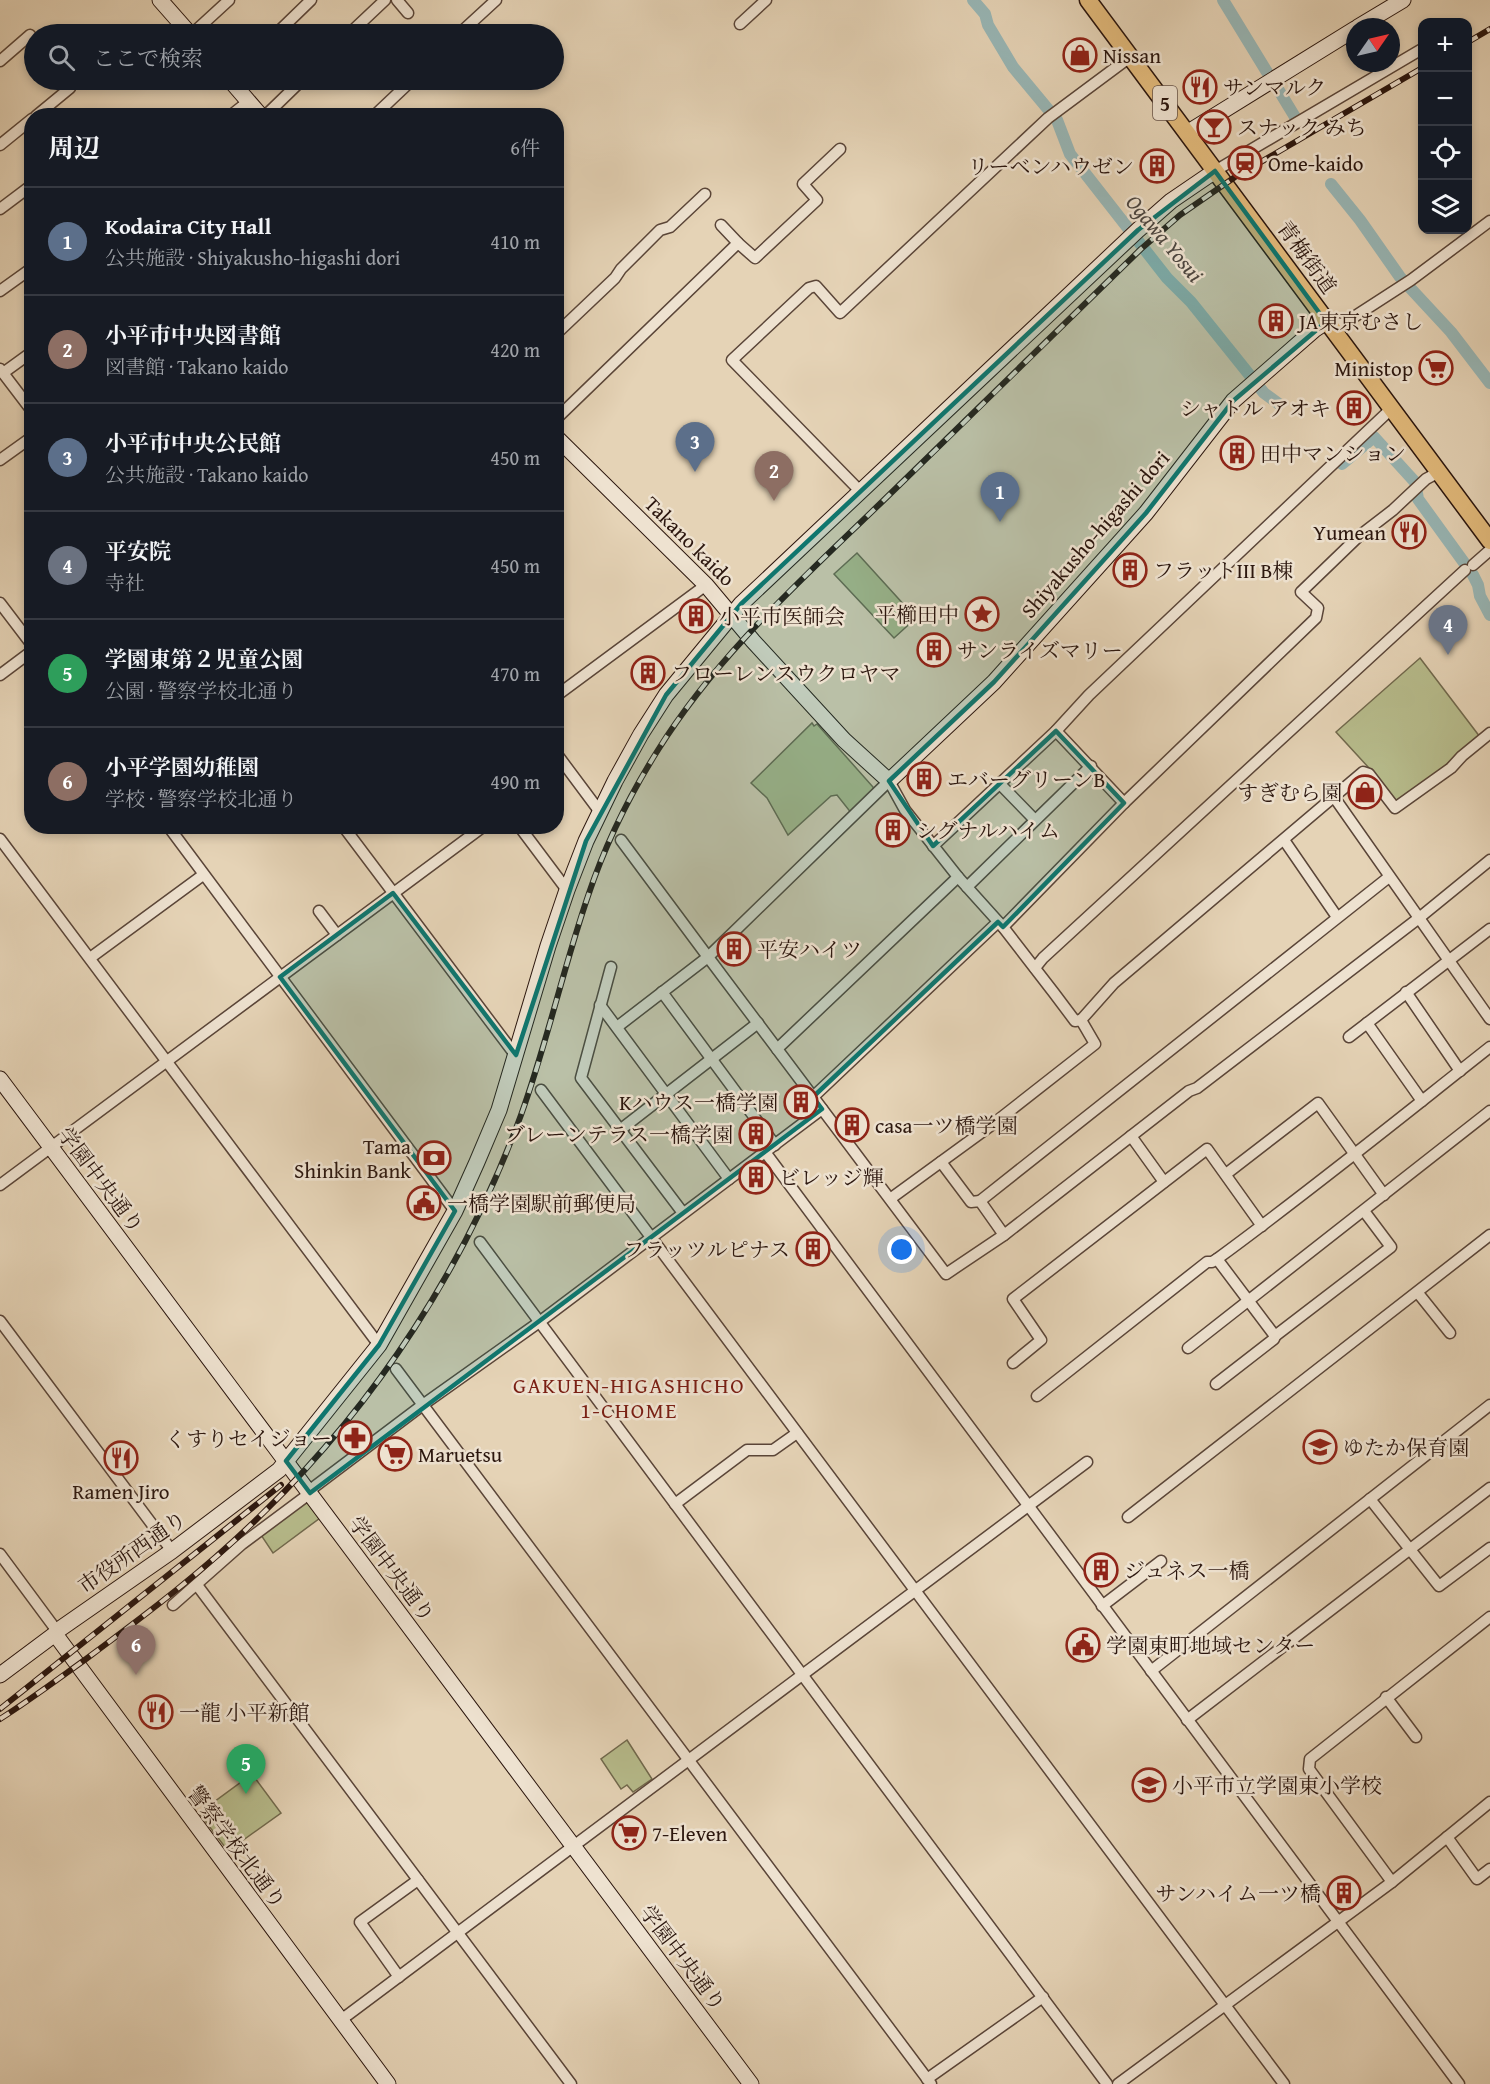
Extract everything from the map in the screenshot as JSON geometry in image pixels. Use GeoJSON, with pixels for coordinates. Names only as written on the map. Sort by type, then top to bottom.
{"type":"FeatureCollection","features":[{"type":"Feature","properties":{"kind":"main road","name":"青梅街道"},"geometry":{"type":"LineString","coordinates":[[1088,0],[1490,541]]}},
{"type":"Feature","properties":{"kind":"street"},"geometry":{"type":"LineString","coordinates":[[160,0],[182,24]]}},
{"type":"Feature","properties":{"kind":"street"},"geometry":{"type":"LineString","coordinates":[[202,24],[229,0]]}},
{"type":"Feature","properties":{"kind":"street"},"geometry":{"type":"LineString","coordinates":[[286,24],[311,0]]}},
{"type":"Feature","properties":{"kind":"street"},"geometry":{"type":"LineString","coordinates":[[360,24],[385,0]]}},
{"type":"Feature","properties":{"kind":"street"},"geometry":{"type":"LineString","coordinates":[[397,0],[408,13]]}},
{"type":"Feature","properties":{"kind":"street"},"geometry":{"type":"LineString","coordinates":[[470,24],[496,0]]}},
{"type":"Feature","properties":{"kind":"street"},"geometry":{"type":"LineString","coordinates":[[740,24],[766,0]]}},
{"type":"Feature","properties":{"kind":"street"},"geometry":{"type":"LineString","coordinates":[[1372,18],[1402,0]]}},
{"type":"Feature","properties":{"kind":"street"},"geometry":{"type":"LineString","coordinates":[[1187,133],[1346,34]]}},
{"type":"Feature","properties":{"kind":"street"},"geometry":{"type":"LineString","coordinates":[[0,60],[24,40]]}},
{"type":"Feature","properties":{"kind":"street"},"geometry":{"type":"LineString","coordinates":[[1215,171],[1418,51]]}},
{"type":"Feature","properties":{"kind":"street"},"geometry":{"type":"LineString","coordinates":[[861,492],[732,360],[809,288],[816,286],[840,314],[1048,118],[1130,57]]}},
{"type":"Feature","properties":{"kind":"street"},"geometry":{"type":"LineString","coordinates":[[45,108],[66,90]]}},
{"type":"Feature","properties":{"kind":"street"},"geometry":{"type":"LineString","coordinates":[[240,90],[256,108]]}},
{"type":"Feature","properties":{"kind":"street"},"geometry":{"type":"LineString","coordinates":[[272,108],[291,90]]}},
{"type":"Feature","properties":{"kind":"street"},"geometry":{"type":"LineString","coordinates":[[382,108],[401,90]]}},
{"type":"Feature","properties":{"kind":"street"},"geometry":{"type":"LineString","coordinates":[[240,108],[249,101]]}},
{"type":"Feature","properties":{"kind":"street"},"geometry":{"type":"LineString","coordinates":[[0,145],[24,126]]}},
{"type":"Feature","properties":{"kind":"street"},"geometry":{"type":"LineString","coordinates":[[721,225],[755,258],[817,200],[803,184],[840,149]]}},
{"type":"Feature","properties":{"kind":"street","name":"市役所西通り"},"geometry":{"type":"LineString","coordinates":[[0,1675],[56,1632],[172,1551],[279,1470],[379,1345],[455,1211],[499,1110],[567,890],[585,841],[641,734],[666,695],[741,604],[1133,234],[1166,205],[1215,171]]}},
{"type":"Feature","properties":{"kind":"street"},"geometry":{"type":"LineString","coordinates":[[0,209],[24,191]]}},
{"type":"Feature","properties":{"kind":"street"},"geometry":{"type":"LineString","coordinates":[[564,326],[615,278],[660,230],[670,227],[705,194]]}},
{"type":"Feature","properties":{"kind":"street"},"geometry":{"type":"LineString","coordinates":[[1326,322],[1343,324],[1406,283],[1490,221]]}},
{"type":"Feature","properties":{"kind":"street"},"geometry":{"type":"LineString","coordinates":[[564,411],[738,243]]}},
{"type":"Feature","properties":{"kind":"street"},"geometry":{"type":"LineString","coordinates":[[0,291],[24,274]]}},
{"type":"Feature","properties":{"kind":"street","name":"Shiyakusho-higashi dori"},"geometry":{"type":"LineString","coordinates":[[889,781],[994,682],[1146,513],[1233,401],[1326,322]]}},
{"type":"Feature","properties":{"kind":"street"},"geometry":{"type":"LineString","coordinates":[[24,357],[1,371],[24,401]]}},
{"type":"Feature","properties":{"kind":"street"},"geometry":{"type":"LineString","coordinates":[[933,846],[1392,408]]}},
{"type":"Feature","properties":{"kind":"street"},"geometry":{"type":"LineString","coordinates":[[0,460],[24,443]]}},
{"type":"Feature","properties":{"kind":"street","name":"Takano kaido"},"geometry":{"type":"LineString","coordinates":[[564,445],[706,585],[753,641],[844,740],[889,781]]}},
{"type":"Feature","properties":{"kind":"street"},"geometry":{"type":"LineString","coordinates":[[813,1097],[1000,925],[1124,802],[1316,618],[1318,608],[1301,592],[1358,537],[1393,510],[1416,488],[1439,472]]}},
{"type":"Feature","properties":{"kind":"street"},"geometry":{"type":"LineString","coordinates":[[1035,968],[1043,958],[1490,550]]}},
{"type":"Feature","properties":{"kind":"street"},"geometry":{"type":"LineString","coordinates":[[564,690],[706,585]]}},
{"type":"Feature","properties":{"kind":"street"},"geometry":{"type":"LineString","coordinates":[[0,603],[24,634]]}},
{"type":"Feature","properties":{"kind":"street"},"geometry":{"type":"LineString","coordinates":[[0,675],[24,657]]}},
{"type":"Feature","properties":{"kind":"street"},"geometry":{"type":"LineString","coordinates":[[1056,731],[1124,802]]}},
{"type":"Feature","properties":{"kind":"street"},"geometry":{"type":"LineString","coordinates":[[617,1027],[708,957],[889,781],[905,810],[1035,968],[1075,1021],[1081,1020],[1114,983],[1363,772],[1369,774],[1395,808],[1451,768],[1490,733]]}},
{"type":"Feature","properties":{"kind":"street"},"geometry":{"type":"LineString","coordinates":[[564,764],[600,812]]}},
{"type":"Feature","properties":{"kind":"street"},"geometry":{"type":"LineString","coordinates":[[967,886],[1090,766]]}},
{"type":"Feature","properties":{"kind":"street"},"geometry":{"type":"LineString","coordinates":[[999,783],[1034,819]]}},
{"type":"Feature","properties":{"kind":"street"},"geometry":{"type":"LineString","coordinates":[[1334,797],[1490,1019]]}},
{"type":"Feature","properties":{"kind":"street"},"geometry":{"type":"LineString","coordinates":[[174,834],[455,1211]]}},
{"type":"Feature","properties":{"kind":"street"},"geometry":{"type":"LineString","coordinates":[[349,834],[516,1056]]}},
{"type":"Feature","properties":{"kind":"street"},"geometry":{"type":"LineString","coordinates":[[0,1185],[473,834]]}},
{"type":"Feature","properties":{"kind":"street"},"geometry":{"type":"LineString","coordinates":[[525,834],[567,890]]}},
{"type":"Feature","properties":{"kind":"street"},"geometry":{"type":"LineString","coordinates":[[0,839],[379,1345]]}},
{"type":"Feature","properties":{"kind":"street"},"geometry":{"type":"LineString","coordinates":[[621,840],[946,1274],[1004,1234],[1189,1091],[1197,1088],[1419,918],[1490,860]]}},
{"type":"Feature","properties":{"kind":"street"},"geometry":{"type":"LineString","coordinates":[[1284,840],[1337,917]]}},
{"type":"Feature","properties":{"kind":"street"},"geometry":{"type":"LineString","coordinates":[[90,958],[203,875]]}},
{"type":"Feature","properties":{"kind":"street"},"geometry":{"type":"LineString","coordinates":[[777,1049],[958,877]]}},
{"type":"Feature","properties":{"kind":"street"},"geometry":{"type":"LineString","coordinates":[[941,1162],[971,1202],[980,1201],[1389,877]]}},
{"type":"Feature","properties":{"kind":"street"},"geometry":{"type":"LineString","coordinates":[[319,911],[337,935]]}},
{"type":"Feature","properties":{"kind":"street"},"geometry":{"type":"LineString","coordinates":[[1349,1037],[1490,929]]}},
{"type":"Feature","properties":{"kind":"street"},"geometry":{"type":"LineString","coordinates":[[610,967],[581,1078],[683,1213]]}},
{"type":"Feature","properties":{"kind":"street"},"geometry":{"type":"LineString","coordinates":[[662,992],[775,1145]]}},
{"type":"Feature","properties":{"kind":"street"},"geometry":{"type":"LineString","coordinates":[[1406,992],[1460,1071]]}},
{"type":"Feature","properties":{"kind":"street"},"geometry":{"type":"LineString","coordinates":[[600,1005],[729,1179]]}},
{"type":"Feature","properties":{"kind":"street"},"geometry":{"type":"LineString","coordinates":[[890,1199],[1095,1044],[1081,1020]]}},
{"type":"Feature","properties":{"kind":"street"},"geometry":{"type":"LineString","coordinates":[[620,1130],[758,1023]]}},
{"type":"Feature","properties":{"kind":"street"},"geometry":{"type":"LineString","coordinates":[[1367,1023],[1422,1101]]}},
{"type":"Feature","properties":{"kind":"street"},"geometry":{"type":"LineString","coordinates":[[1037,1396],[1207,1262],[1217,1259],[1355,1155],[1490,1047]]}},
{"type":"Feature","properties":{"kind":"street","name":"学園中央通り"},"geometry":{"type":"LineString","coordinates":[[0,1079],[751,2084]]}},
{"type":"Feature","properties":{"kind":"street"},"geometry":{"type":"LineString","coordinates":[[541,1090],[1284,2084]]}},
{"type":"Feature","properties":{"kind":"street"},"geometry":{"type":"LineString","coordinates":[[1226,1174],[1318,1103],[1383,1195]]}},
{"type":"Feature","properties":{"kind":"street"},"geometry":{"type":"LineString","coordinates":[[173,1605],[242,1544],[314,1487],[424,1404],[538,1323],[822,1109]]}},
{"type":"Feature","properties":{"kind":"street"},"geometry":{"type":"LineString","coordinates":[[1188,1348],[1490,1111]]}},
{"type":"Feature","properties":{"kind":"street"},"geometry":{"type":"LineString","coordinates":[[1131,1136],[1164,1182]]}},
{"type":"Feature","properties":{"kind":"street"},"geometry":{"type":"LineString","coordinates":[[1013,1363],[1041,1340],[1013,1299],[1207,1149],[1262,1226]]}},
{"type":"Feature","properties":{"kind":"street"},"geometry":{"type":"LineString","coordinates":[[765,1152],[1459,2084]]}},
{"type":"Feature","properties":{"kind":"street"},"geometry":{"type":"LineString","coordinates":[[980,1201],[1004,1234]]}},
{"type":"Feature","properties":{"kind":"street"},"geometry":{"type":"LineString","coordinates":[[1216,1384],[1391,1247],[1364,1211]]}},
{"type":"Feature","properties":{"kind":"street"},"geometry":{"type":"LineString","coordinates":[[1128,1517],[1490,1236]]}},
{"type":"Feature","properties":{"kind":"street"},"geometry":{"type":"LineString","coordinates":[[480,1242],[538,1323],[1107,2084]]}},
{"type":"Feature","properties":{"kind":"street"},"geometry":{"type":"LineString","coordinates":[[1217,1259],[1275,1336]]}},
{"type":"Feature","properties":{"kind":"street"},"geometry":{"type":"LineString","coordinates":[[1418,1293],[1450,1333]]}},
{"type":"Feature","properties":{"kind":"street"},"geometry":{"type":"LineString","coordinates":[[0,1321],[172,1551]]}},
{"type":"Feature","properties":{"kind":"street"},"geometry":{"type":"LineString","coordinates":[[396,1369],[929,2081],[1042,1997]]}},
{"type":"Feature","properties":{"kind":"street"},"geometry":{"type":"LineString","coordinates":[[1151,1671],[1490,1405]]}},
{"type":"Feature","properties":{"kind":"street"},"geometry":{"type":"LineString","coordinates":[[675,1504],[747,1450],[773,1450],[797,1432]]}},
{"type":"Feature","properties":{"kind":"street"},"geometry":{"type":"LineString","coordinates":[[341,2020],[1087,1462]]}},
{"type":"Feature","properties":{"kind":"street"},"geometry":{"type":"LineString","coordinates":[[1187,1720],[1490,1488]]}},
{"type":"Feature","properties":{"kind":"street"},"geometry":{"type":"LineString","coordinates":[[1370,1499],[1439,1586],[1490,1548]]}},
{"type":"Feature","properties":{"kind":"street"},"geometry":{"type":"LineString","coordinates":[[0,1554],[56,1632]]}},
{"type":"Feature","properties":{"kind":"street"},"geometry":{"type":"LineString","coordinates":[[1102,1606],[1161,1561]]}},
{"type":"Feature","properties":{"kind":"street"},"geometry":{"type":"LineString","coordinates":[[197,1585],[571,2084]]}},
{"type":"Feature","properties":{"kind":"street"},"geometry":{"type":"LineString","coordinates":[[1392,1882],[1309,1769],[1310,1759],[1490,1617]]}},
{"type":"Feature","properties":{"kind":"street","name":"警察学校北通り"},"geometry":{"type":"LineString","coordinates":[[56,1632],[197,1829],[388,2084]]}},
{"type":"Feature","properties":{"kind":"street"},"geometry":{"type":"LineString","coordinates":[[1386,1697],[1416,1737]]}},
{"type":"Feature","properties":{"kind":"street"},"geometry":{"type":"LineString","coordinates":[[1118,2084],[1392,1882],[1490,1802]]}},
{"type":"Feature","properties":{"kind":"street"},"geometry":{"type":"LineString","coordinates":[[1447,1837],[1477,1879],[1490,1869]]}},
{"type":"Feature","properties":{"kind":"street"},"geometry":{"type":"LineString","coordinates":[[399,1977],[360,1922],[418,1880]]}},
{"type":"Feature","properties":{"kind":"highlighted area"},"geometry":{"type":"Polygon","coordinates":[[[1215,171],[1326,322],[1233,401],[1146,513],[994,682],[889,781],[933,846],[1056,731],[1124,803],[1003,927],[998,922],[813,1097],[822,1109],[310,1493],[286,1461],[379,1345],[455,1211],[280,977],[393,893],[516,1055],[586,841],[666,695],[741,604],[1138,230],[1215,171]]]}},
{"type":"Feature","properties":{"kind":"green space"},"geometry":{"type":"Polygon","coordinates":[[[857,553],[916,618],[894,638],[834,574],[857,553]]]}},
{"type":"Feature","properties":{"kind":"green space"},"geometry":{"type":"Polygon","coordinates":[[[1420,658],[1480,737],[1397,805],[1369,768],[1336,732],[1420,658]]]}},
{"type":"Feature","properties":{"kind":"green space"},"geometry":{"type":"Polygon","coordinates":[[[812,723],[814,726],[817,724],[873,787],[874,794],[852,814],[837,795],[831,796],[788,835],[767,798],[751,783],[812,723]]]}},
{"type":"Feature","properties":{"kind":"green space"},"geometry":{"type":"Polygon","coordinates":[[[305,1497],[320,1518],[273,1553],[259,1532],[305,1497]]]}},
{"type":"Feature","properties":{"kind":"green space"},"geometry":{"type":"Polygon","coordinates":[[[627,1740],[652,1779],[633,1792],[627,1785],[621,1789],[601,1759],[627,1740]]]}},
{"type":"Feature","properties":{"kind":"green space"},"geometry":{"type":"Polygon","coordinates":[[[252,1774],[281,1813],[228,1851],[199,1813],[252,1774]]]}},
{"type":"Feature","properties":{"kind":"waterway","name":"Ogawa Yosui"},"geometry":{"type":"LineString","coordinates":[[973,0],[985,14],[988,25],[1013,67],[1057,120],[1070,154],[1167,278],[1191,302],[1264,393],[1279,404]]}},
{"type":"Feature","properties":{"kind":"waterway"},"geometry":{"type":"LineString","coordinates":[[1223,0],[1267,72]]}},
{"type":"Feature","properties":{"kind":"waterway"},"geometry":{"type":"LineString","coordinates":[[1278,89],[1295,117]]}},
{"type":"Feature","properties":{"kind":"waterway"},"geometry":{"type":"LineString","coordinates":[[1331,184],[1360,220],[1400,277],[1451,332],[1490,383]]}},
{"type":"Feature","properties":{"kind":"waterway","name":"Ogawa Yosui"},"geometry":{"type":"LineString","coordinates":[[1342,464],[1374,437],[1415,482],[1418,499],[1473,575],[1490,615]]}},
{"type":"Feature","properties":{"kind":"railway"},"geometry":{"type":"LineString","coordinates":[[1472,40],[1490,29]]}},
{"type":"Feature","properties":{"kind":"railway"},"geometry":{"type":"LineString","coordinates":[[0,1719],[54,1682],[178,1589],[242,1533],[305,1470],[344,1425],[414,1329],[474,1225],[499,1171],[530,1088],[588,896],[618,821],[647,767],[708,680],[765,616],[1141,249],[1180,215],[1235,177],[1418,70]]}},
{"type":"Feature","properties":{"kind":"railway"},"geometry":{"type":"LineString","coordinates":[[0,1709],[281,1485]]}},
{"type":"Feature","properties":{"kind":"place","name":"Nissan"},"geometry":{"type":"Point","coordinates":[1080,55]}},
{"type":"Feature","properties":{"kind":"place","name":"サンマルク"},"geometry":{"type":"Point","coordinates":[1200,87]}},
{"type":"Feature","properties":{"kind":"place","name":"スナック みち"},"geometry":{"type":"Point","coordinates":[1214,127]}},
{"type":"Feature","properties":{"kind":"place","name":"Ome-kaido"},"geometry":{"type":"Point","coordinates":[1245,163]}},
{"type":"Feature","properties":{"kind":"place","name":"リーベンハウゼン"},"geometry":{"type":"Point","coordinates":[1157,166]}},
{"type":"Feature","properties":{"kind":"place","name":"JA東京むさし"},"geometry":{"type":"Point","coordinates":[1276,321]}},
{"type":"Feature","properties":{"kind":"place","name":"Ministop"},"geometry":{"type":"Point","coordinates":[1436,368]}},
{"type":"Feature","properties":{"kind":"place","name":"シャトル アオキ"},"geometry":{"type":"Point","coordinates":[1354,408]}},
{"type":"Feature","properties":{"kind":"place","name":"田中マンション"},"geometry":{"type":"Point","coordinates":[1237,453]}},
{"type":"Feature","properties":{"kind":"place","name":"小平市中央公民館"},"geometry":{"type":"Point","coordinates":[695,472]}},
{"type":"Feature","properties":{"kind":"place","name":"小平市中央図書館"},"geometry":{"type":"Point","coordinates":[774,501]}},
{"type":"Feature","properties":{"kind":"place","name":"Kodaira City Hall"},"geometry":{"type":"Point","coordinates":[1000,522]}},
{"type":"Feature","properties":{"kind":"place","name":"Yumean"},"geometry":{"type":"Point","coordinates":[1409,532]}},
{"type":"Feature","properties":{"kind":"place","name":"フラットⅢ B棟"},"geometry":{"type":"Point","coordinates":[1130,570]}},
{"type":"Feature","properties":{"kind":"place","name":"平櫛田中"},"geometry":{"type":"Point","coordinates":[982,614]}},
{"type":"Feature","properties":{"kind":"place","name":"小平市医師会"},"geometry":{"type":"Point","coordinates":[696,616]}},
{"type":"Feature","properties":{"kind":"place","name":"サンライズマリー"},"geometry":{"type":"Point","coordinates":[934,650]}},
{"type":"Feature","properties":{"kind":"place","name":"平安院"},"geometry":{"type":"Point","coordinates":[1448,655]}},
{"type":"Feature","properties":{"kind":"place","name":"フローレンスウクロヤマ"},"geometry":{"type":"Point","coordinates":[648,673]}},
{"type":"Feature","properties":{"kind":"place","name":"エバーグリーンB"},"geometry":{"type":"Point","coordinates":[924,779]}},
{"type":"Feature","properties":{"kind":"place","name":"すぎむら園"},"geometry":{"type":"Point","coordinates":[1365,792]}},
{"type":"Feature","properties":{"kind":"place","name":"シグナルハイム"},"geometry":{"type":"Point","coordinates":[893,830]}},
{"type":"Feature","properties":{"kind":"place","name":"平安ハイツ"},"geometry":{"type":"Point","coordinates":[734,949]}},
{"type":"Feature","properties":{"kind":"place","name":"Kハウス一橋学園"},"geometry":{"type":"Point","coordinates":[801,1102]}},
{"type":"Feature","properties":{"kind":"place","name":"casa一ツ橋学園"},"geometry":{"type":"Point","coordinates":[852,1125]}},
{"type":"Feature","properties":{"kind":"place","name":"ブレーンテラス一橋学園"},"geometry":{"type":"Point","coordinates":[756,1134]}},
{"type":"Feature","properties":{"kind":"place","name":"Tama Shinkin Bank"},"geometry":{"type":"Point","coordinates":[434,1158]}},
{"type":"Feature","properties":{"kind":"place","name":"ビレッジ輝"},"geometry":{"type":"Point","coordinates":[756,1177]}},
{"type":"Feature","properties":{"kind":"place","name":"一橋学園駅前郵便局"},"geometry":{"type":"Point","coordinates":[424,1203]}},
{"type":"Feature","properties":{"kind":"place","name":"フラッツルピナス"},"geometry":{"type":"Point","coordinates":[813,1249]}},
{"type":"Feature","properties":{"kind":"place","name":"くすりセイジョー"},"geometry":{"type":"Point","coordinates":[355,1438]}},
{"type":"Feature","properties":{"kind":"place","name":"ゆたか保育園"},"geometry":{"type":"Point","coordinates":[1320,1447]}},
{"type":"Feature","properties":{"kind":"place","name":"Maruetsu"},"geometry":{"type":"Point","coordinates":[395,1454]}},
{"type":"Feature","properties":{"kind":"place","name":"Ramen Jiro"},"geometry":{"type":"Point","coordinates":[121,1458]}},
{"type":"Feature","properties":{"kind":"place","name":"ジュネス一橋"},"geometry":{"type":"Point","coordinates":[1101,1570]}},
{"type":"Feature","properties":{"kind":"place","name":"学園東町地域センター"},"geometry":{"type":"Point","coordinates":[1083,1645]}},
{"type":"Feature","properties":{"kind":"place","name":"小平学園幼稚園"},"geometry":{"type":"Point","coordinates":[136,1675]}},
{"type":"Feature","properties":{"kind":"place","name":"一龍 小平新館"},"geometry":{"type":"Point","coordinates":[156,1712]}},
{"type":"Feature","properties":{"kind":"place","name":"小平市立学園東小学校"},"geometry":{"type":"Point","coordinates":[1149,1785]}},
{"type":"Feature","properties":{"kind":"place","name":"学園東第２児童公園"},"geometry":{"type":"Point","coordinates":[246,1794]}},
{"type":"Feature","properties":{"kind":"place","name":"7-Eleven"},"geometry":{"type":"Point","coordinates":[629,1833]}},
{"type":"Feature","properties":{"kind":"place","name":"サンハイム一ツ橋"},"geometry":{"type":"Point","coordinates":[1344,1893]}},
{"type":"Feature","properties":{"kind":"district","name":"GAKUEN-HIGASHICHO 1-CHOME"},"geometry":{"type":"Point","coordinates":[629,1398]}}]}
